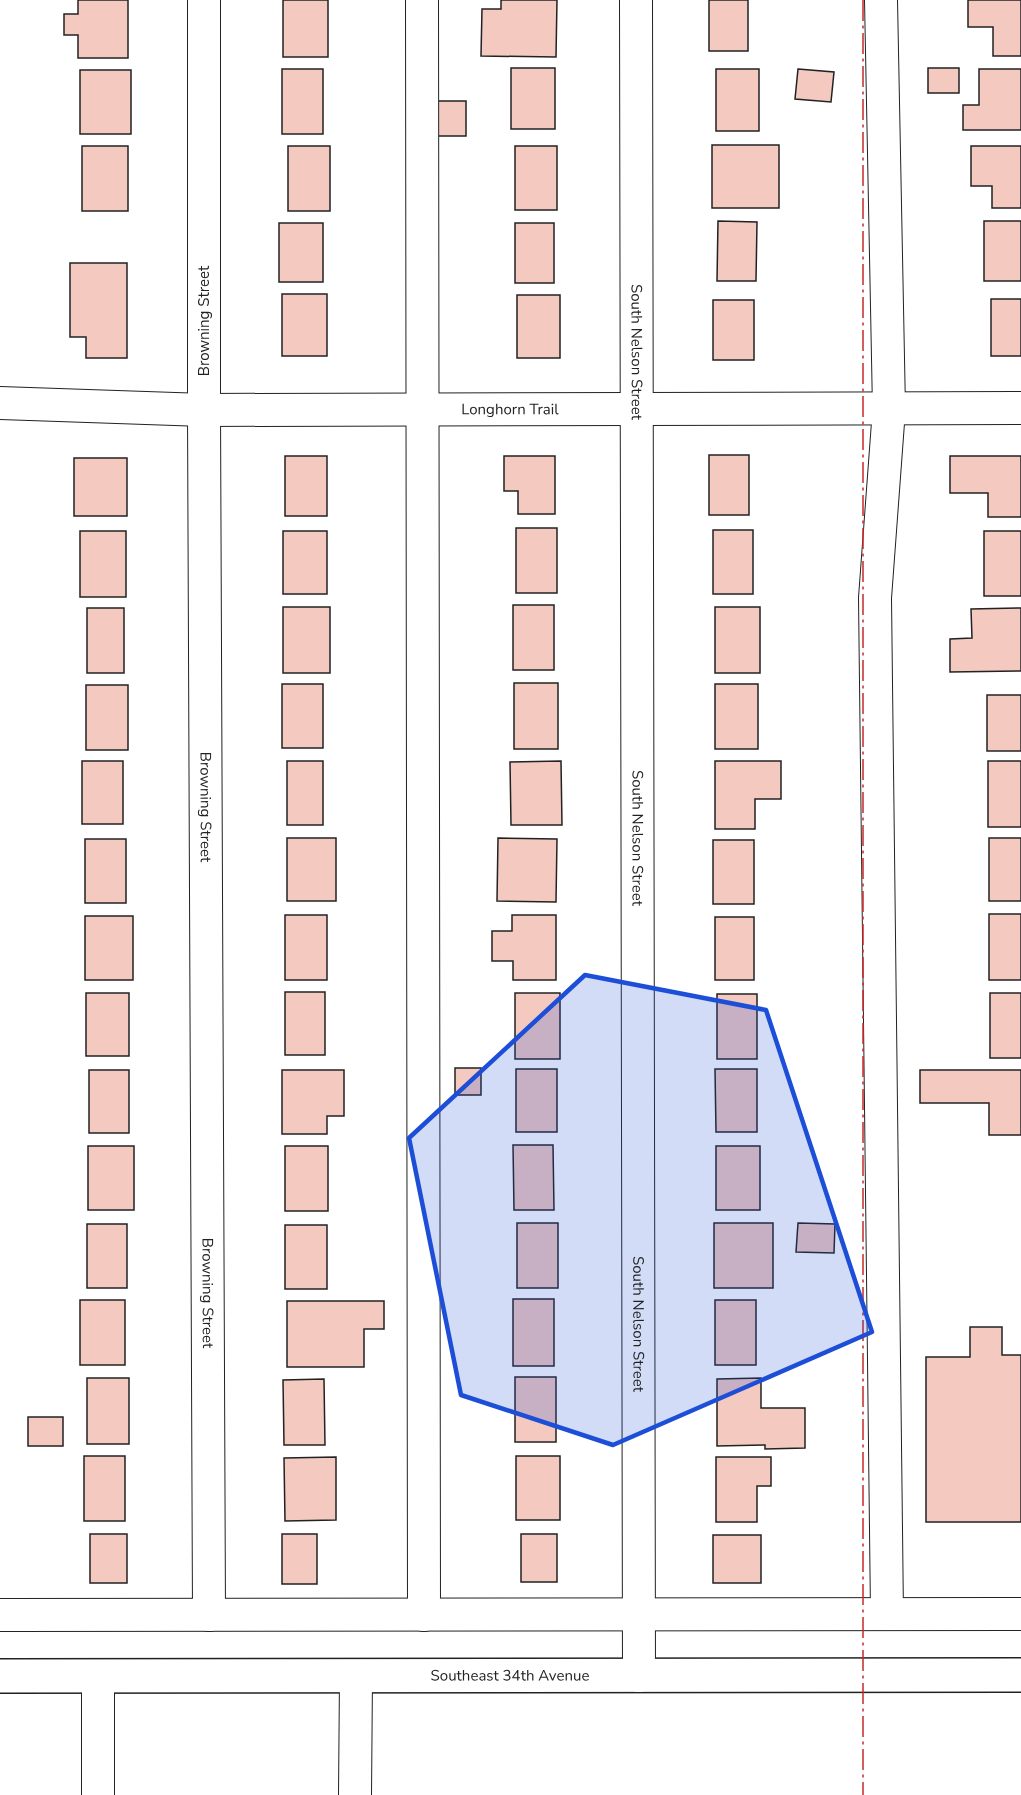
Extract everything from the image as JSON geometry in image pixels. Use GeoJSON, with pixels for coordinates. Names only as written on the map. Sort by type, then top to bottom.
{"type":"FeatureCollection","features":[{"type":"Feature","properties":{"kind":"main road","name":"Southeast 34th Avenue"},"geometry":{"type":"LineString","coordinates":[[0,1676],[1021,1675]]}},
{"type":"Feature","properties":{"kind":"street","name":"Browning Street"},"geometry":{"type":"LineString","coordinates":[[204,0],[209,1615]]}},
{"type":"Feature","properties":{"kind":"street"},"geometry":{"type":"LineString","coordinates":[[422,0],[424,1615]]}},
{"type":"Feature","properties":{"kind":"street","name":"South Nelson Street"},"geometry":{"type":"LineString","coordinates":[[636,0],[639,1676]]}},
{"type":"Feature","properties":{"kind":"street"},"geometry":{"type":"LineString","coordinates":[[881,0],[889,409],[875,598],[886,1614]]}},
{"type":"Feature","properties":{"kind":"street","name":"Longhorn Trail"},"geometry":{"type":"LineString","coordinates":[[0,403],[204,410],[1021,408]]}},
{"type":"Feature","properties":{"kind":"street"},"geometry":{"type":"LineString","coordinates":[[0,1615],[1021,1614]]}},
{"type":"Feature","properties":{"kind":"street"},"geometry":{"type":"LineString","coordinates":[[98,1676],[98,1795]]}},
{"type":"Feature","properties":{"kind":"street"},"geometry":{"type":"LineString","coordinates":[[355,1795],[356,1676]]}},
{"type":"Feature","properties":{"kind":"highlighted area"},"geometry":{"type":"Polygon","coordinates":[[[585,975],[766,1010],[872,1332],[613,1445],[461,1395],[409,1138],[585,975]]]}},
{"type":"Feature","properties":{"kind":"building"},"geometry":{"type":"Polygon","coordinates":[[[78,0],[128,0],[128,58],[78,58],[78,35],[64,35],[64,14],[78,14],[78,0]]]}},
{"type":"Feature","properties":{"kind":"building"},"geometry":{"type":"Polygon","coordinates":[[[283,0],[328,0],[328,57],[283,57],[283,0]]]}},
{"type":"Feature","properties":{"kind":"building"},"geometry":{"type":"Polygon","coordinates":[[[501,0],[557,0],[556,57],[481,56],[482,9],[501,9],[501,0]]]}},
{"type":"Feature","properties":{"kind":"building"},"geometry":{"type":"Polygon","coordinates":[[[709,0],[748,0],[748,51],[709,51],[709,0]]]}},
{"type":"Feature","properties":{"kind":"building"},"geometry":{"type":"Polygon","coordinates":[[[968,0],[1021,0],[1021,56],[993,56],[993,27],[968,27],[968,0]]]}},
{"type":"Feature","properties":{"kind":"building"},"geometry":{"type":"Polygon","coordinates":[[[511,68],[555,68],[555,129],[511,129],[511,68]]]}},
{"type":"Feature","properties":{"kind":"building"},"geometry":{"type":"Polygon","coordinates":[[[928,68],[959,68],[959,93],[928,93],[928,68]]]}},
{"type":"Feature","properties":{"kind":"building"},"geometry":{"type":"Polygon","coordinates":[[[282,69],[323,69],[323,134],[282,134],[282,69]]]}},
{"type":"Feature","properties":{"kind":"building"},"geometry":{"type":"Polygon","coordinates":[[[716,69],[759,69],[759,131],[716,131],[716,69]]]}},
{"type":"Feature","properties":{"kind":"building"},"geometry":{"type":"Polygon","coordinates":[[[798,69],[834,72],[831,102],[795,99],[798,69]]]}},
{"type":"Feature","properties":{"kind":"building"},"geometry":{"type":"Polygon","coordinates":[[[979,69],[1021,69],[1021,130],[963,130],[963,105],[979,105],[979,69]]]}},
{"type":"Feature","properties":{"kind":"building"},"geometry":{"type":"Polygon","coordinates":[[[80,70],[131,70],[131,134],[80,134],[80,70]]]}},
{"type":"Feature","properties":{"kind":"building"},"geometry":{"type":"Polygon","coordinates":[[[434,101],[466,101],[466,136],[434,136],[434,101]]]}},
{"type":"Feature","properties":{"kind":"building"},"geometry":{"type":"Polygon","coordinates":[[[712,145],[779,145],[779,208],[712,208],[712,145]]]}},
{"type":"Feature","properties":{"kind":"building"},"geometry":{"type":"Polygon","coordinates":[[[82,146],[128,146],[128,211],[82,211],[82,146]]]}},
{"type":"Feature","properties":{"kind":"building"},"geometry":{"type":"Polygon","coordinates":[[[288,146],[330,146],[330,211],[288,211],[288,146]]]}},
{"type":"Feature","properties":{"kind":"building"},"geometry":{"type":"Polygon","coordinates":[[[515,146],[557,146],[557,210],[515,210],[515,146]]]}},
{"type":"Feature","properties":{"kind":"building"},"geometry":{"type":"Polygon","coordinates":[[[971,146],[1021,146],[1021,208],[992,208],[992,186],[971,186],[971,146]]]}},
{"type":"Feature","properties":{"kind":"building"},"geometry":{"type":"Polygon","coordinates":[[[718,221],[757,222],[756,281],[717,281],[718,221]]]}},
{"type":"Feature","properties":{"kind":"building"},"geometry":{"type":"Polygon","coordinates":[[[984,221],[1021,221],[1021,281],[984,281],[984,221]]]}},
{"type":"Feature","properties":{"kind":"building"},"geometry":{"type":"Polygon","coordinates":[[[279,223],[323,223],[323,282],[279,282],[279,223]]]}},
{"type":"Feature","properties":{"kind":"building"},"geometry":{"type":"Polygon","coordinates":[[[515,223],[554,223],[554,283],[515,283],[515,223]]]}},
{"type":"Feature","properties":{"kind":"building"},"geometry":{"type":"Polygon","coordinates":[[[70,263],[127,263],[127,358],[86,358],[86,337],[70,337],[70,263]]]}},
{"type":"Feature","properties":{"kind":"building"},"geometry":{"type":"Polygon","coordinates":[[[282,294],[327,294],[327,356],[282,356],[282,294]]]}},
{"type":"Feature","properties":{"kind":"building"},"geometry":{"type":"Polygon","coordinates":[[[517,295],[560,295],[560,358],[517,358],[517,295]]]}},
{"type":"Feature","properties":{"kind":"building"},"geometry":{"type":"Polygon","coordinates":[[[991,299],[1021,299],[1021,356],[991,356],[991,299]]]}},
{"type":"Feature","properties":{"kind":"building"},"geometry":{"type":"Polygon","coordinates":[[[713,300],[754,300],[754,360],[713,360],[713,300]]]}},
{"type":"Feature","properties":{"kind":"building"},"geometry":{"type":"Polygon","coordinates":[[[709,455],[749,455],[749,515],[709,515],[709,455]]]}},
{"type":"Feature","properties":{"kind":"building"},"geometry":{"type":"Polygon","coordinates":[[[285,456],[327,456],[327,516],[285,516],[285,456]]]}},
{"type":"Feature","properties":{"kind":"building"},"geometry":{"type":"Polygon","coordinates":[[[504,456],[555,456],[555,514],[518,514],[518,491],[504,491],[504,456]]]}},
{"type":"Feature","properties":{"kind":"building"},"geometry":{"type":"Polygon","coordinates":[[[950,456],[1021,456],[1021,517],[988,517],[988,493],[950,493],[950,456]]]}},
{"type":"Feature","properties":{"kind":"building"},"geometry":{"type":"Polygon","coordinates":[[[74,458],[127,458],[127,516],[74,516],[74,458]]]}},
{"type":"Feature","properties":{"kind":"building"},"geometry":{"type":"Polygon","coordinates":[[[516,528],[557,528],[557,593],[516,593],[516,528]]]}},
{"type":"Feature","properties":{"kind":"building"},"geometry":{"type":"Polygon","coordinates":[[[713,530],[753,530],[753,594],[713,594],[713,530]]]}},
{"type":"Feature","properties":{"kind":"building"},"geometry":{"type":"Polygon","coordinates":[[[80,531],[126,531],[126,597],[80,597],[80,531]]]}},
{"type":"Feature","properties":{"kind":"building"},"geometry":{"type":"Polygon","coordinates":[[[283,531],[327,531],[327,594],[283,594],[283,531]]]}},
{"type":"Feature","properties":{"kind":"building"},"geometry":{"type":"Polygon","coordinates":[[[984,531],[1021,531],[1021,596],[984,596],[984,531]]]}},
{"type":"Feature","properties":{"kind":"building"},"geometry":{"type":"Polygon","coordinates":[[[513,605],[554,605],[554,670],[513,670],[513,605]]]}},
{"type":"Feature","properties":{"kind":"building"},"geometry":{"type":"Polygon","coordinates":[[[283,607],[330,607],[330,673],[283,673],[283,607]]]}},
{"type":"Feature","properties":{"kind":"building"},"geometry":{"type":"Polygon","coordinates":[[[715,607],[760,607],[760,673],[715,673],[715,607]]]}},
{"type":"Feature","properties":{"kind":"building"},"geometry":{"type":"Polygon","coordinates":[[[87,608],[124,608],[124,673],[87,673],[87,608]]]}},
{"type":"Feature","properties":{"kind":"building"},"geometry":{"type":"Polygon","coordinates":[[[1021,608],[1021,671],[950,672],[950,639],[972,638],[971,609],[1021,608]]]}},
{"type":"Feature","properties":{"kind":"building"},"geometry":{"type":"Polygon","coordinates":[[[514,683],[558,683],[558,749],[514,749],[514,683]]]}},
{"type":"Feature","properties":{"kind":"building"},"geometry":{"type":"Polygon","coordinates":[[[282,684],[323,684],[323,748],[282,748],[282,684]]]}},
{"type":"Feature","properties":{"kind":"building"},"geometry":{"type":"Polygon","coordinates":[[[715,684],[758,684],[758,749],[715,749],[715,684]]]}},
{"type":"Feature","properties":{"kind":"building"},"geometry":{"type":"Polygon","coordinates":[[[86,685],[128,685],[128,750],[86,750],[86,685]]]}},
{"type":"Feature","properties":{"kind":"building"},"geometry":{"type":"Polygon","coordinates":[[[987,695],[1021,695],[1021,751],[987,751],[987,695]]]}},
{"type":"Feature","properties":{"kind":"building"},"geometry":{"type":"Polygon","coordinates":[[[82,761],[123,761],[123,824],[82,824],[82,761]]]}},
{"type":"Feature","properties":{"kind":"building"},"geometry":{"type":"Polygon","coordinates":[[[287,761],[323,761],[323,825],[287,825],[287,761]]]}},
{"type":"Feature","properties":{"kind":"building"},"geometry":{"type":"Polygon","coordinates":[[[561,761],[562,825],[511,825],[510,762],[561,761]]]}},
{"type":"Feature","properties":{"kind":"building"},"geometry":{"type":"Polygon","coordinates":[[[715,761],[781,761],[781,799],[755,799],[755,829],[715,829],[715,761]]]}},
{"type":"Feature","properties":{"kind":"building"},"geometry":{"type":"Polygon","coordinates":[[[988,761],[1021,761],[1021,827],[988,827],[988,761]]]}},
{"type":"Feature","properties":{"kind":"building"},"geometry":{"type":"Polygon","coordinates":[[[287,838],[336,838],[336,901],[287,901],[287,838]]]}},
{"type":"Feature","properties":{"kind":"building"},"geometry":{"type":"Polygon","coordinates":[[[498,838],[557,839],[556,902],[497,901],[498,838]]]}},
{"type":"Feature","properties":{"kind":"building"},"geometry":{"type":"Polygon","coordinates":[[[989,838],[1021,838],[1021,901],[989,901],[989,838]]]}},
{"type":"Feature","properties":{"kind":"building"},"geometry":{"type":"Polygon","coordinates":[[[85,839],[126,839],[126,903],[85,903],[85,839]]]}},
{"type":"Feature","properties":{"kind":"building"},"geometry":{"type":"Polygon","coordinates":[[[713,840],[754,840],[754,904],[713,904],[713,840]]]}},
{"type":"Feature","properties":{"kind":"building"},"geometry":{"type":"Polygon","coordinates":[[[989,914],[1021,914],[1021,980],[989,980],[989,914]]]}},
{"type":"Feature","properties":{"kind":"building"},"geometry":{"type":"Polygon","coordinates":[[[285,915],[327,915],[327,980],[285,980],[285,915]]]}},
{"type":"Feature","properties":{"kind":"building"},"geometry":{"type":"Polygon","coordinates":[[[512,915],[556,915],[556,980],[513,980],[513,961],[492,961],[492,931],[512,931],[512,915]]]}},
{"type":"Feature","properties":{"kind":"building"},"geometry":{"type":"Polygon","coordinates":[[[85,916],[133,916],[133,980],[85,980],[85,916]]]}},
{"type":"Feature","properties":{"kind":"building"},"geometry":{"type":"Polygon","coordinates":[[[715,917],[754,917],[754,980],[715,980],[715,917]]]}},
{"type":"Feature","properties":{"kind":"building"},"geometry":{"type":"Polygon","coordinates":[[[285,992],[325,992],[325,1055],[285,1055],[285,992]]]}},
{"type":"Feature","properties":{"kind":"building"},"geometry":{"type":"Polygon","coordinates":[[[86,993],[129,993],[129,1056],[86,1056],[86,993]]]}},
{"type":"Feature","properties":{"kind":"building"},"geometry":{"type":"Polygon","coordinates":[[[515,993],[560,993],[560,1059],[515,1059],[515,993]]]}},
{"type":"Feature","properties":{"kind":"building"},"geometry":{"type":"Polygon","coordinates":[[[990,993],[1021,993],[1021,1058],[990,1058],[990,993]]]}},
{"type":"Feature","properties":{"kind":"building"},"geometry":{"type":"Polygon","coordinates":[[[717,994],[757,994],[757,1059],[717,1059],[717,994]]]}},
{"type":"Feature","properties":{"kind":"building"},"geometry":{"type":"Polygon","coordinates":[[[455,1068],[481,1068],[481,1095],[455,1095],[455,1068]]]}},
{"type":"Feature","properties":{"kind":"building"},"geometry":{"type":"Polygon","coordinates":[[[516,1069],[557,1069],[557,1132],[516,1132],[516,1069]]]}},
{"type":"Feature","properties":{"kind":"building"},"geometry":{"type":"Polygon","coordinates":[[[715,1069],[757,1069],[757,1132],[716,1132],[715,1069]]]}},
{"type":"Feature","properties":{"kind":"building"},"geometry":{"type":"Polygon","coordinates":[[[89,1070],[129,1070],[129,1133],[89,1133],[89,1070]]]}},
{"type":"Feature","properties":{"kind":"building"},"geometry":{"type":"Polygon","coordinates":[[[282,1070],[344,1070],[344,1116],[327,1116],[327,1134],[282,1134],[282,1070]]]}},
{"type":"Feature","properties":{"kind":"building"},"geometry":{"type":"Polygon","coordinates":[[[920,1070],[1021,1070],[1021,1135],[989,1135],[989,1103],[920,1103],[920,1070]]]}},
{"type":"Feature","properties":{"kind":"building"},"geometry":{"type":"Polygon","coordinates":[[[513,1145],[553,1145],[554,1210],[514,1210],[513,1145]]]}},
{"type":"Feature","properties":{"kind":"building"},"geometry":{"type":"Polygon","coordinates":[[[88,1146],[134,1146],[134,1210],[88,1210],[88,1146]]]}},
{"type":"Feature","properties":{"kind":"building"},"geometry":{"type":"Polygon","coordinates":[[[285,1146],[328,1146],[328,1211],[285,1211],[285,1146]]]}},
{"type":"Feature","properties":{"kind":"building"},"geometry":{"type":"Polygon","coordinates":[[[716,1146],[760,1146],[760,1210],[716,1210],[716,1146]]]}},
{"type":"Feature","properties":{"kind":"building"},"geometry":{"type":"Polygon","coordinates":[[[517,1223],[558,1223],[558,1288],[517,1288],[517,1223]]]}},
{"type":"Feature","properties":{"kind":"building"},"geometry":{"type":"Polygon","coordinates":[[[714,1223],[773,1223],[773,1288],[714,1288],[714,1223]]]}},
{"type":"Feature","properties":{"kind":"building"},"geometry":{"type":"Polygon","coordinates":[[[798,1223],[835,1224],[834,1253],[796,1252],[798,1223]]]}},
{"type":"Feature","properties":{"kind":"building"},"geometry":{"type":"Polygon","coordinates":[[[87,1224],[127,1224],[127,1288],[87,1288],[87,1224]]]}},
{"type":"Feature","properties":{"kind":"building"},"geometry":{"type":"Polygon","coordinates":[[[285,1225],[327,1225],[327,1289],[285,1289],[285,1225]]]}},
{"type":"Feature","properties":{"kind":"building"},"geometry":{"type":"Polygon","coordinates":[[[513,1299],[554,1299],[554,1366],[513,1366],[513,1299]]]}},
{"type":"Feature","properties":{"kind":"building"},"geometry":{"type":"Polygon","coordinates":[[[80,1300],[125,1300],[125,1365],[80,1365],[80,1300]]]}},
{"type":"Feature","properties":{"kind":"building"},"geometry":{"type":"Polygon","coordinates":[[[715,1300],[756,1300],[756,1365],[715,1365],[715,1300]]]}},
{"type":"Feature","properties":{"kind":"building"},"geometry":{"type":"Polygon","coordinates":[[[287,1301],[384,1301],[384,1329],[364,1329],[364,1367],[287,1367],[287,1301]]]}},
{"type":"Feature","properties":{"kind":"building"},"geometry":{"type":"Polygon","coordinates":[[[970,1327],[1002,1327],[1002,1355],[1021,1355],[1021,1522],[926,1522],[926,1357],[970,1357],[970,1327]]]}},
{"type":"Feature","properties":{"kind":"building"},"geometry":{"type":"Polygon","coordinates":[[[515,1377],[556,1377],[556,1442],[515,1442],[515,1377]]]}},
{"type":"Feature","properties":{"kind":"building"},"geometry":{"type":"Polygon","coordinates":[[[87,1378],[129,1378],[129,1444],[87,1444],[87,1378]]]}},
{"type":"Feature","properties":{"kind":"building"},"geometry":{"type":"Polygon","coordinates":[[[761,1378],[761,1408],[805,1408],[805,1448],[765,1449],[765,1445],[717,1446],[717,1379],[761,1378]]]}},
{"type":"Feature","properties":{"kind":"building"},"geometry":{"type":"Polygon","coordinates":[[[324,1379],[325,1445],[284,1445],[283,1380],[324,1379]]]}},
{"type":"Feature","properties":{"kind":"building"},"geometry":{"type":"Polygon","coordinates":[[[28,1417],[63,1417],[63,1446],[28,1446],[28,1417]]]}},
{"type":"Feature","properties":{"kind":"building"},"geometry":{"type":"Polygon","coordinates":[[[84,1456],[125,1456],[125,1521],[84,1521],[84,1456]]]}},
{"type":"Feature","properties":{"kind":"building"},"geometry":{"type":"Polygon","coordinates":[[[516,1456],[560,1456],[560,1520],[516,1520],[516,1456]]]}},
{"type":"Feature","properties":{"kind":"building"},"geometry":{"type":"Polygon","coordinates":[[[336,1457],[336,1520],[285,1521],[284,1458],[336,1457]]]}},
{"type":"Feature","properties":{"kind":"building"},"geometry":{"type":"Polygon","coordinates":[[[716,1457],[771,1457],[771,1486],[757,1486],[757,1522],[716,1522],[716,1457]]]}},
{"type":"Feature","properties":{"kind":"building"},"geometry":{"type":"Polygon","coordinates":[[[90,1534],[127,1534],[127,1583],[90,1583],[90,1534]]]}},
{"type":"Feature","properties":{"kind":"building"},"geometry":{"type":"Polygon","coordinates":[[[282,1534],[317,1534],[317,1584],[282,1584],[282,1534]]]}},
{"type":"Feature","properties":{"kind":"building"},"geometry":{"type":"Polygon","coordinates":[[[521,1534],[557,1534],[557,1582],[521,1582],[521,1534]]]}},
{"type":"Feature","properties":{"kind":"building"},"geometry":{"type":"Polygon","coordinates":[[[713,1535],[761,1535],[761,1583],[713,1583],[713,1535]]]}},
{"type":"Feature","properties":{"kind":"power"},"geometry":{"type":"LineString","coordinates":[[863,0],[863,1795]]}}]}
